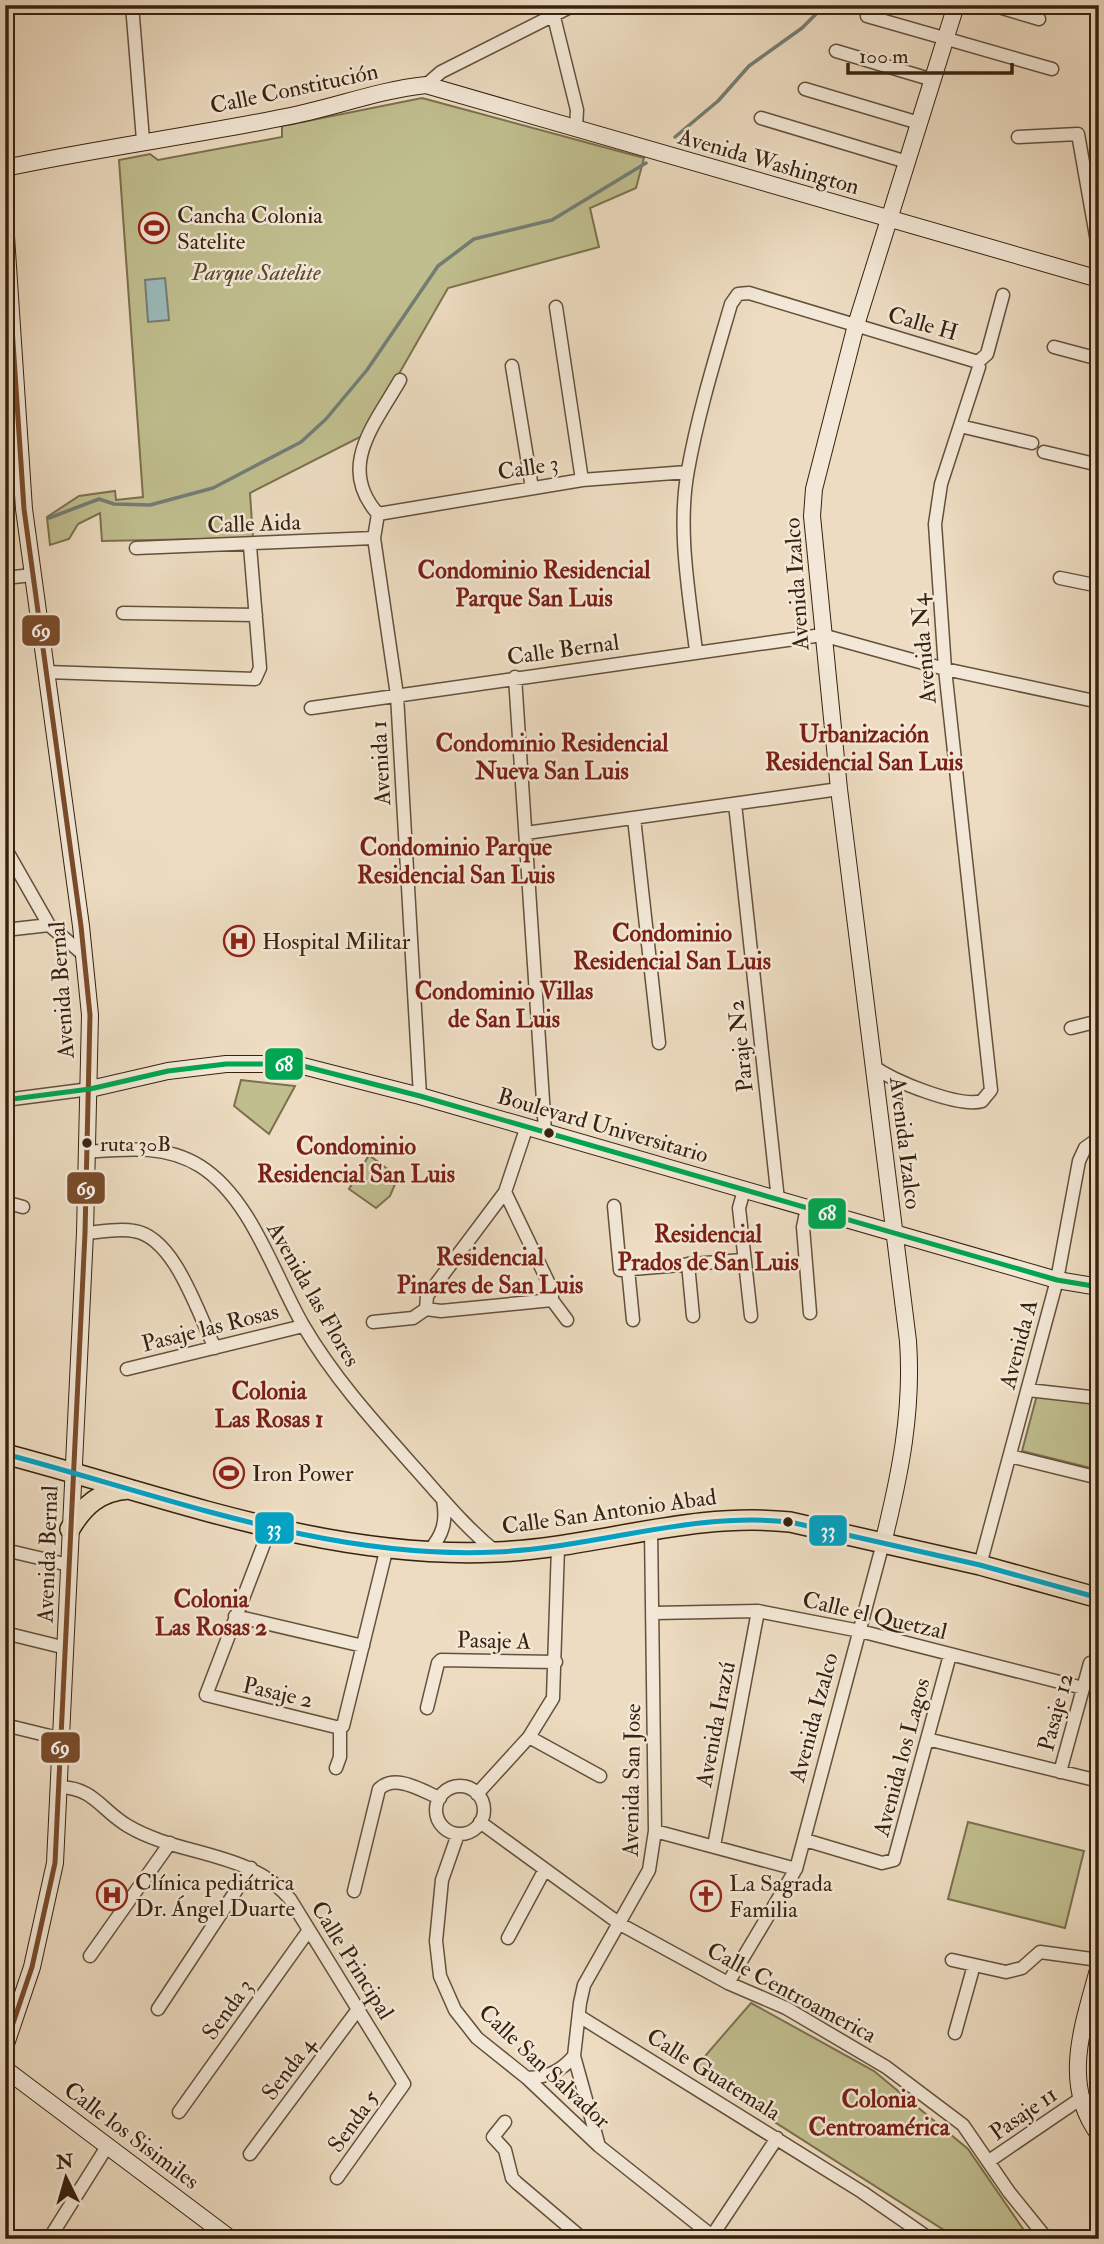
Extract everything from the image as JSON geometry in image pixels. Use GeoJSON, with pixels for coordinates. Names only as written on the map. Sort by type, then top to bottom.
{"type":"FeatureCollection","features":[{"type":"Feature","properties":{"kind":"main road","name":"Avenida Izalco"},"geometry":{"type":"LineString","coordinates":[[883,1543],[905,1445],[910,1370],[822,635],[813,552],[814,489],[856,325],[956,5]]}},
{"type":"Feature","properties":{"kind":"main road","name":"Calle Constitución"},"geometry":{"type":"LineString","coordinates":[[5,168],[286,117],[400,88],[426,85]]}},
{"type":"Feature","properties":{"kind":"main road","name":"Avenida Washington"},"geometry":{"type":"LineString","coordinates":[[426,85],[1099,279]]}},
{"type":"Feature","properties":{"kind":"main road","name":"Avenida Bernal"},"geometry":{"type":"LineString","coordinates":[[5,220],[11,418],[90,1015],[85,1233],[60,1787],[50,1895],[32,1967],[5,2047]]}},
{"type":"Feature","properties":{"kind":"main road","name":"Boulevard Universitario"},"geometry":{"type":"LineString","coordinates":[[90,1089],[169,1071],[215,1065],[295,1064],[545,1131],[1057,1280],[1099,1287]]}},
{"type":"Feature","properties":{"kind":"main road","name":"Calle San Antonio Abad"},"geometry":{"type":"LineString","coordinates":[[5,1454],[270,1528],[387,1547],[496,1552],[558,1547],[722,1519],[764,1519],[980,1565],[1098,1597]]}},
{"type":"Feature","properties":{"kind":"main road"},"geometry":{"type":"LineString","coordinates":[[70,1529],[80,1512],[96,1498],[114,1490],[135,1489]]}},
{"type":"Feature","properties":{"kind":"main road"},"geometry":{"type":"LineString","coordinates":[[1099,1966],[1076,2061],[1080,2099],[1089,2122],[1099,2135]]}},
{"type":"Feature","properties":{"kind":"main road","name":"Calle los Sisimiles"},"geometry":{"type":"LineString","coordinates":[[5,2069],[231,2239]]}},
{"type":"Feature","properties":{"kind":"street"},"geometry":{"type":"LineString","coordinates":[[143,141],[132,7],[150,5]]}},
{"type":"Feature","properties":{"kind":"street","name":"Calle Constitución"},"geometry":{"type":"LineString","coordinates":[[426,85],[441,72],[552,11],[574,5]]}},
{"type":"Feature","properties":{"kind":"street"},"geometry":{"type":"LineString","coordinates":[[992,5],[1039,19]]}},
{"type":"Feature","properties":{"kind":"street"},"geometry":{"type":"LineString","coordinates":[[552,11],[577,110],[576,128]]}},
{"type":"Feature","properties":{"kind":"street"},"geometry":{"type":"LineString","coordinates":[[867,16],[1052,69]]}},
{"type":"Feature","properties":{"kind":"street"},"geometry":{"type":"LineString","coordinates":[[836,51],[933,80]]}},
{"type":"Feature","properties":{"kind":"street"},"geometry":{"type":"LineString","coordinates":[[805,89],[919,123]]}},
{"type":"Feature","properties":{"kind":"street"},"geometry":{"type":"LineString","coordinates":[[761,118],[907,162]]}},
{"type":"Feature","properties":{"kind":"street"},"geometry":{"type":"LineString","coordinates":[[1018,136],[1078,134],[1099,253]]}},
{"type":"Feature","properties":{"kind":"street","name":"Calle H"},"geometry":{"type":"LineString","coordinates":[[687,472],[706,386],[731,304],[738,293],[749,293],[978,362]]}},
{"type":"Feature","properties":{"kind":"street","name":"Avenida N4"},"geometry":{"type":"LineString","coordinates":[[873,1066],[886,1077],[968,1104],[982,1101],[991,1090],[945,669],[935,524],[939,493],[978,362],[987,354],[1003,295]]}},
{"type":"Feature","properties":{"kind":"street"},"geometry":{"type":"LineString","coordinates":[[556,307],[582,480]]}},
{"type":"Feature","properties":{"kind":"street"},"geometry":{"type":"LineString","coordinates":[[1054,347],[1099,359]]}},
{"type":"Feature","properties":{"kind":"street"},"geometry":{"type":"LineString","coordinates":[[512,366],[532,488]]}},
{"type":"Feature","properties":{"kind":"street"},"geometry":{"type":"LineString","coordinates":[[377,514],[363,498],[359,463],[364,442],[400,380]]}},
{"type":"Feature","properties":{"kind":"street"},"geometry":{"type":"LineString","coordinates":[[960,426],[1032,443]]}},
{"type":"Feature","properties":{"kind":"street"},"geometry":{"type":"LineString","coordinates":[[1044,452],[1099,465]]}},
{"type":"Feature","properties":{"kind":"street"},"geometry":{"type":"LineString","coordinates":[[687,472],[686,569],[696,651]]}},
{"type":"Feature","properties":{"kind":"street","name":"Calle 3"},"geometry":{"type":"LineString","coordinates":[[377,514],[582,480],[687,472]]}},
{"type":"Feature","properties":{"kind":"street","name":"Avenida 1"},"geometry":{"type":"LineString","coordinates":[[377,514],[374,538],[397,695],[420,1096]]}},
{"type":"Feature","properties":{"kind":"street","name":"Calle Aida"},"geometry":{"type":"LineString","coordinates":[[136,548],[250,546],[374,538]]}},
{"type":"Feature","properties":{"kind":"street"},"geometry":{"type":"LineString","coordinates":[[46,673],[255,679],[260,668],[250,546]]}},
{"type":"Feature","properties":{"kind":"street"},"geometry":{"type":"LineString","coordinates":[[5,578],[32,575]]}},
{"type":"Feature","properties":{"kind":"street"},"geometry":{"type":"LineString","coordinates":[[1060,578],[1099,586]]}},
{"type":"Feature","properties":{"kind":"street"},"geometry":{"type":"LineString","coordinates":[[123,613],[256,615]]}},
{"type":"Feature","properties":{"kind":"street"},"geometry":{"type":"LineString","coordinates":[[822,635],[945,669],[1099,702]]}},
{"type":"Feature","properties":{"kind":"street","name":"Calle Bernal"},"geometry":{"type":"LineString","coordinates":[[311,708],[822,635]]}},
{"type":"Feature","properties":{"kind":"street"},"geometry":{"type":"LineString","coordinates":[[514,677],[545,1131]]}},
{"type":"Feature","properties":{"kind":"street"},"geometry":{"type":"LineString","coordinates":[[526,832],[839,789]]}},
{"type":"Feature","properties":{"kind":"street","name":"Paraje N2"},"geometry":{"type":"LineString","coordinates":[[735,804],[778,1200]]}},
{"type":"Feature","properties":{"kind":"street"},"geometry":{"type":"LineString","coordinates":[[634,818],[659,1043]]}},
{"type":"Feature","properties":{"kind":"street"},"geometry":{"type":"LineString","coordinates":[[5,838],[7,853],[48,925],[84,955]]}},
{"type":"Feature","properties":{"kind":"street"},"geometry":{"type":"LineString","coordinates":[[5,930],[48,925]]}},
{"type":"Feature","properties":{"kind":"street"},"geometry":{"type":"LineString","coordinates":[[1070,1028],[1099,1021]]}},
{"type":"Feature","properties":{"kind":"street"},"geometry":{"type":"LineString","coordinates":[[5,1100],[90,1089]]}},
{"type":"Feature","properties":{"kind":"street"},"geometry":{"type":"LineString","coordinates":[[426,1309],[427,1296],[505,1192],[527,1126]]}},
{"type":"Feature","properties":{"kind":"street","name":"Avenida A"},"geometry":{"type":"LineString","coordinates":[[980,1565],[1057,1280],[1079,1161],[1085,1148],[1099,1138]]}},
{"type":"Feature","properties":{"kind":"street","name":"Avenida las Flores"},"geometry":{"type":"LineString","coordinates":[[86,1152],[131,1148],[165,1151],[200,1166],[237,1200],[303,1326],[349,1394],[476,1536],[496,1552]]}},
{"type":"Feature","properties":{"kind":"street"},"geometry":{"type":"LineString","coordinates":[[744,1190],[739,1205],[742,1260],[751,1316]]}},
{"type":"Feature","properties":{"kind":"street"},"geometry":{"type":"LineString","coordinates":[[505,1192],[552,1290],[552,1300],[567,1320]]}},
{"type":"Feature","properties":{"kind":"street"},"geometry":{"type":"LineString","coordinates":[[5,1202],[23,1207]]}},
{"type":"Feature","properties":{"kind":"street"},"geometry":{"type":"LineString","coordinates":[[614,1206],[633,1320]]}},
{"type":"Feature","properties":{"kind":"street"},"geometry":{"type":"LineString","coordinates":[[807,1208],[803,1227],[810,1313]]}},
{"type":"Feature","properties":{"kind":"street"},"geometry":{"type":"LineString","coordinates":[[85,1233],[134,1231],[156,1239],[171,1257],[215,1348]]}},
{"type":"Feature","properties":{"kind":"street"},"geometry":{"type":"LineString","coordinates":[[624,1270],[742,1260]]}},
{"type":"Feature","properties":{"kind":"street"},"geometry":{"type":"LineString","coordinates":[[688,1264],[693,1316]]}},
{"type":"Feature","properties":{"kind":"street"},"geometry":{"type":"LineString","coordinates":[[373,1322],[413,1318],[426,1309],[441,1311],[552,1300]]}},
{"type":"Feature","properties":{"kind":"street","name":"Pasaje las Rosas"},"geometry":{"type":"LineString","coordinates":[[127,1369],[303,1326]]}},
{"type":"Feature","properties":{"kind":"street"},"geometry":{"type":"LineString","coordinates":[[1028,1390],[1099,1398]]}},
{"type":"Feature","properties":{"kind":"street"},"geometry":{"type":"LineString","coordinates":[[1010,1456],[1099,1478]]}},
{"type":"Feature","properties":{"kind":"street"},"geometry":{"type":"LineString","coordinates":[[429,1551],[442,1533],[445,1511],[443,1500]]}},
{"type":"Feature","properties":{"kind":"street"},"geometry":{"type":"LineString","coordinates":[[270,1528],[235,1616],[363,1646]]}},
{"type":"Feature","properties":{"kind":"street","name":"Avenida San Jose"},"geometry":{"type":"LineString","coordinates":[[599,2146],[574,2056],[584,1985],[649,1870],[655,1831],[651,1529]]}},
{"type":"Feature","properties":{"kind":"street","name":"Avenida Izalco"},"geometry":{"type":"LineString","coordinates":[[728,1983],[796,1869],[883,1543]]}},
{"type":"Feature","properties":{"kind":"street"},"geometry":{"type":"LineString","coordinates":[[336,1768],[340,1757],[342,1727],[387,1547]]}},
{"type":"Feature","properties":{"kind":"street"},"geometry":{"type":"LineString","coordinates":[[477,1794],[529,1737],[553,1698],[558,1547]]}},
{"type":"Feature","properties":{"kind":"street"},"geometry":{"type":"LineString","coordinates":[[5,1550],[68,1565]]}},
{"type":"Feature","properties":{"kind":"street","name":"Calle el Quetzal"},"geometry":{"type":"LineString","coordinates":[[654,1613],[758,1611],[860,1630],[1083,1688]]}},
{"type":"Feature","properties":{"kind":"street","name":"Avenida Irazú"},"geometry":{"type":"LineString","coordinates":[[714,1846],[758,1611]]}},
{"type":"Feature","properties":{"kind":"street","name":"Pasaje 2"},"geometry":{"type":"LineString","coordinates":[[235,1616],[206,1693],[207,1698],[342,1727]]}},
{"type":"Feature","properties":{"kind":"street"},"geometry":{"type":"LineString","coordinates":[[5,1633],[66,1648]]}},
{"type":"Feature","properties":{"kind":"street","name":"Avenida los Lagos"},"geometry":{"type":"LineString","coordinates":[[805,1840],[882,1863],[894,1860],[950,1655]]}},
{"type":"Feature","properties":{"kind":"street","name":"Pasaje A"},"geometry":{"type":"LineString","coordinates":[[427,1708],[441,1660],[556,1662]]}},
{"type":"Feature","properties":{"kind":"street","name":"Pasaje 12"},"geometry":{"type":"LineString","coordinates":[[1060,1772],[1090,1663]]}},
{"type":"Feature","properties":{"kind":"street"},"geometry":{"type":"LineString","coordinates":[[5,1725],[62,1739]]}},
{"type":"Feature","properties":{"kind":"street"},"geometry":{"type":"LineString","coordinates":[[529,1737],[600,1776]]}},
{"type":"Feature","properties":{"kind":"street"},"geometry":{"type":"LineString","coordinates":[[927,1739],[1099,1781]]}},
{"type":"Feature","properties":{"kind":"street"},"geometry":{"type":"LineString","coordinates":[[354,1891],[382,1786],[397,1782],[440,1798]]}},
{"type":"Feature","properties":{"kind":"street","name":"Calle Principal"},"geometry":{"type":"LineString","coordinates":[[60,1787],[80,1788],[129,1827],[170,1843],[251,1868],[283,1890],[403,2079],[403,2087]]}},
{"type":"Feature","properties":{"kind":"street"},"geometry":{"type":"LineString","coordinates":[[455,1787],[467,1788],[477,1794],[483,1808],[480,1822],[473,1830],[458,1834],[439,1823],[436,1812],[440,1798],[455,1787]]}},
{"type":"Feature","properties":{"kind":"street","name":"Calle Centroamerica"},"geometry":{"type":"LineString","coordinates":[[480,1822],[620,1924],[728,1983],[786,2008],[886,2067],[963,2124],[1009,2192],[1047,2239]]}},
{"type":"Feature","properties":{"kind":"street"},"geometry":{"type":"LineString","coordinates":[[655,1831],[796,1869]]}},
{"type":"Feature","properties":{"kind":"street","name":"Calle San Salvador"},"geometry":{"type":"LineString","coordinates":[[458,1834],[442,1880],[437,1909],[440,1976],[456,2010],[477,2038],[527,2078],[599,2146],[714,2237]]}},
{"type":"Feature","properties":{"kind":"street"},"geometry":{"type":"LineString","coordinates":[[90,1956],[170,1843]]}},
{"type":"Feature","properties":{"kind":"street"},"geometry":{"type":"LineString","coordinates":[[158,2009],[251,1868]]}},
{"type":"Feature","properties":{"kind":"street"},"geometry":{"type":"LineString","coordinates":[[508,1938],[544,1871]]}},
{"type":"Feature","properties":{"kind":"street","name":"Senda 3"},"geometry":{"type":"LineString","coordinates":[[179,2112],[309,1930]]}},
{"type":"Feature","properties":{"kind":"street"},"geometry":{"type":"LineString","coordinates":[[952,1960],[1015,1971],[1040,1952],[1099,1960]]}},
{"type":"Feature","properties":{"kind":"street"},"geometry":{"type":"LineString","coordinates":[[955,2033],[974,1965]]}},
{"type":"Feature","properties":{"kind":"street","name":"Senda 4"},"geometry":{"type":"LineString","coordinates":[[250,2154],[359,2008]]}},
{"type":"Feature","properties":{"kind":"street","name":"Calle Guatemala"},"geometry":{"type":"LineString","coordinates":[[579,2016],[776,2138],[930,2239]]}},
{"type":"Feature","properties":{"kind":"street"},"geometry":{"type":"LineString","coordinates":[[527,2078],[546,2077],[563,2069],[574,2056]]}},
{"type":"Feature","properties":{"kind":"street","name":"Senda 5"},"geometry":{"type":"LineString","coordinates":[[337,2178],[403,2087]]}},
{"type":"Feature","properties":{"kind":"street","name":"Pasaje 11"},"geometry":{"type":"LineString","coordinates":[[989,2161],[1080,2099]]}},
{"type":"Feature","properties":{"kind":"street"},"geometry":{"type":"LineString","coordinates":[[505,2122],[493,2137],[505,2150],[512,2178],[583,2239]]}},
{"type":"Feature","properties":{"kind":"street"},"geometry":{"type":"LineString","coordinates":[[714,2237],[776,2138]]}},
{"type":"Feature","properties":{"kind":"street"},"geometry":{"type":"LineString","coordinates":[[49,2239],[107,2145]]}},
{"type":"Feature","properties":{"kind":"green space","name":"Parque Satelite"},"geometry":{"type":"Polygon","coordinates":[[[422,98],[644,158],[636,188],[590,208],[599,247],[448,288],[364,435],[250,493],[253,538],[102,541],[100,513],[78,524],[69,539],[50,545],[47,517],[79,496],[115,491],[116,500],[143,497],[119,160],[150,154],[158,160],[282,137],[282,126],[422,98]]]}},
{"type":"Feature","properties":{"kind":"green space"},"geometry":{"type":"Polygon","coordinates":[[[241,1080],[295,1086],[269,1134],[234,1106],[241,1080]]]}},
{"type":"Feature","properties":{"kind":"green space"},"geometry":{"type":"Polygon","coordinates":[[[369,1155],[398,1177],[390,1196],[376,1208],[349,1189],[369,1155]]]}},
{"type":"Feature","properties":{"kind":"green space"},"geometry":{"type":"Polygon","coordinates":[[[1037,1395],[1099,1403],[1099,1470],[1022,1451],[1037,1395]]]}},
{"type":"Feature","properties":{"kind":"green space"},"geometry":{"type":"Polygon","coordinates":[[[968,1822],[1084,1851],[1065,1928],[948,1899],[968,1822]]]}},
{"type":"Feature","properties":{"kind":"green space"},"geometry":{"type":"Polygon","coordinates":[[[751,2003],[874,2071],[968,2149],[1030,2239],[958,2239],[693,2070],[751,2003]]]}},
{"type":"Feature","properties":{"kind":"water"},"geometry":{"type":"Polygon","coordinates":[[[165,278],[169,320],[148,322],[145,280],[165,278]]]}},
{"type":"Feature","properties":{"kind":"waterway"},"geometry":{"type":"LineString","coordinates":[[675,137],[718,101],[749,66],[802,28],[825,5]]}},
{"type":"Feature","properties":{"kind":"waterway"},"geometry":{"type":"LineString","coordinates":[[1081,5],[1085,11],[1099,10]]}},
{"type":"Feature","properties":{"kind":"waterway"},"geometry":{"type":"LineString","coordinates":[[1091,5],[1099,8]]}},
{"type":"Feature","properties":{"kind":"waterway"},"geometry":{"type":"LineString","coordinates":[[49,518],[99,499],[114,504],[150,505],[213,488],[301,442],[326,419],[367,370],[438,266],[474,239],[552,220],[646,163]]}},
{"type":"Feature","properties":{"kind":"transit line","name":"69"},"geometry":{"type":"LineString","coordinates":[[5,221],[24,509],[81,926],[90,1015],[85,1233],[55,1863],[32,1967],[5,2047]]}},
{"type":"Feature","properties":{"kind":"transit line","name":"68"},"geometry":{"type":"LineString","coordinates":[[5,1100],[90,1089],[168,1071],[226,1064],[295,1064],[420,1096],[1057,1280],[1099,1287]]}},
{"type":"Feature","properties":{"kind":"transit line","name":"33"},"geometry":{"type":"LineString","coordinates":[[5,1454],[248,1522],[371,1546],[433,1552],[496,1552],[570,1544],[716,1521],[790,1522],[980,1565],[1099,1598]]}},
{"type":"Feature","properties":{"kind":"place","name":"Cancha Colonia Satelite"},"geometry":{"type":"Point","coordinates":[154,228]}},
{"type":"Feature","properties":{"kind":"place","name":"Hospital Militar"},"geometry":{"type":"Point","coordinates":[239,941]}},
{"type":"Feature","properties":{"kind":"place","name":"ruta 30B"},"geometry":{"type":"Point","coordinates":[87,1143]}},
{"type":"Feature","properties":{"kind":"place","name":"Iron Power"},"geometry":{"type":"Point","coordinates":[229,1473]}},
{"type":"Feature","properties":{"kind":"place","name":"Clínica pediátrica Dr. Ángel Duarte"},"geometry":{"type":"Point","coordinates":[112,1895]}},
{"type":"Feature","properties":{"kind":"place","name":"La Sagrada Familia"},"geometry":{"type":"Point","coordinates":[706,1896]}},
{"type":"Feature","properties":{"kind":"district","name":"Condominio Residencial Parque San Luis"},"geometry":{"type":"Point","coordinates":[534,584]}},
{"type":"Feature","properties":{"kind":"district","name":"Urbanización Residencial San Luis"},"geometry":{"type":"Point","coordinates":[864,748]}},
{"type":"Feature","properties":{"kind":"district","name":"Condominio Residencial Nueva San Luis"},"geometry":{"type":"Point","coordinates":[552,757]}},
{"type":"Feature","properties":{"kind":"district","name":"Condominio Parque Residencial San Luis"},"geometry":{"type":"Point","coordinates":[456,861]}},
{"type":"Feature","properties":{"kind":"district","name":"Condominio Residencial San Luis"},"geometry":{"type":"Point","coordinates":[672,947]}},
{"type":"Feature","properties":{"kind":"district","name":"Condominio Villas de San Luis"},"geometry":{"type":"Point","coordinates":[504,1005]}},
{"type":"Feature","properties":{"kind":"district","name":"Condominio Residencial San Luis"},"geometry":{"type":"Point","coordinates":[356,1160]}},
{"type":"Feature","properties":{"kind":"district","name":"Residencial Prados de San Luis"},"geometry":{"type":"Point","coordinates":[708,1248]}},
{"type":"Feature","properties":{"kind":"district","name":"Residencial Pinares de San Luis"},"geometry":{"type":"Point","coordinates":[490,1271]}},
{"type":"Feature","properties":{"kind":"district","name":"Colonia Las Rosas 1"},"geometry":{"type":"Point","coordinates":[269,1405]}},
{"type":"Feature","properties":{"kind":"district","name":"Colonia Las Rosas 2"},"geometry":{"type":"Point","coordinates":[211,1613]}},
{"type":"Feature","properties":{"kind":"district","name":"Colonia Centroamérica"},"geometry":{"type":"Point","coordinates":[879,2113]}}]}
